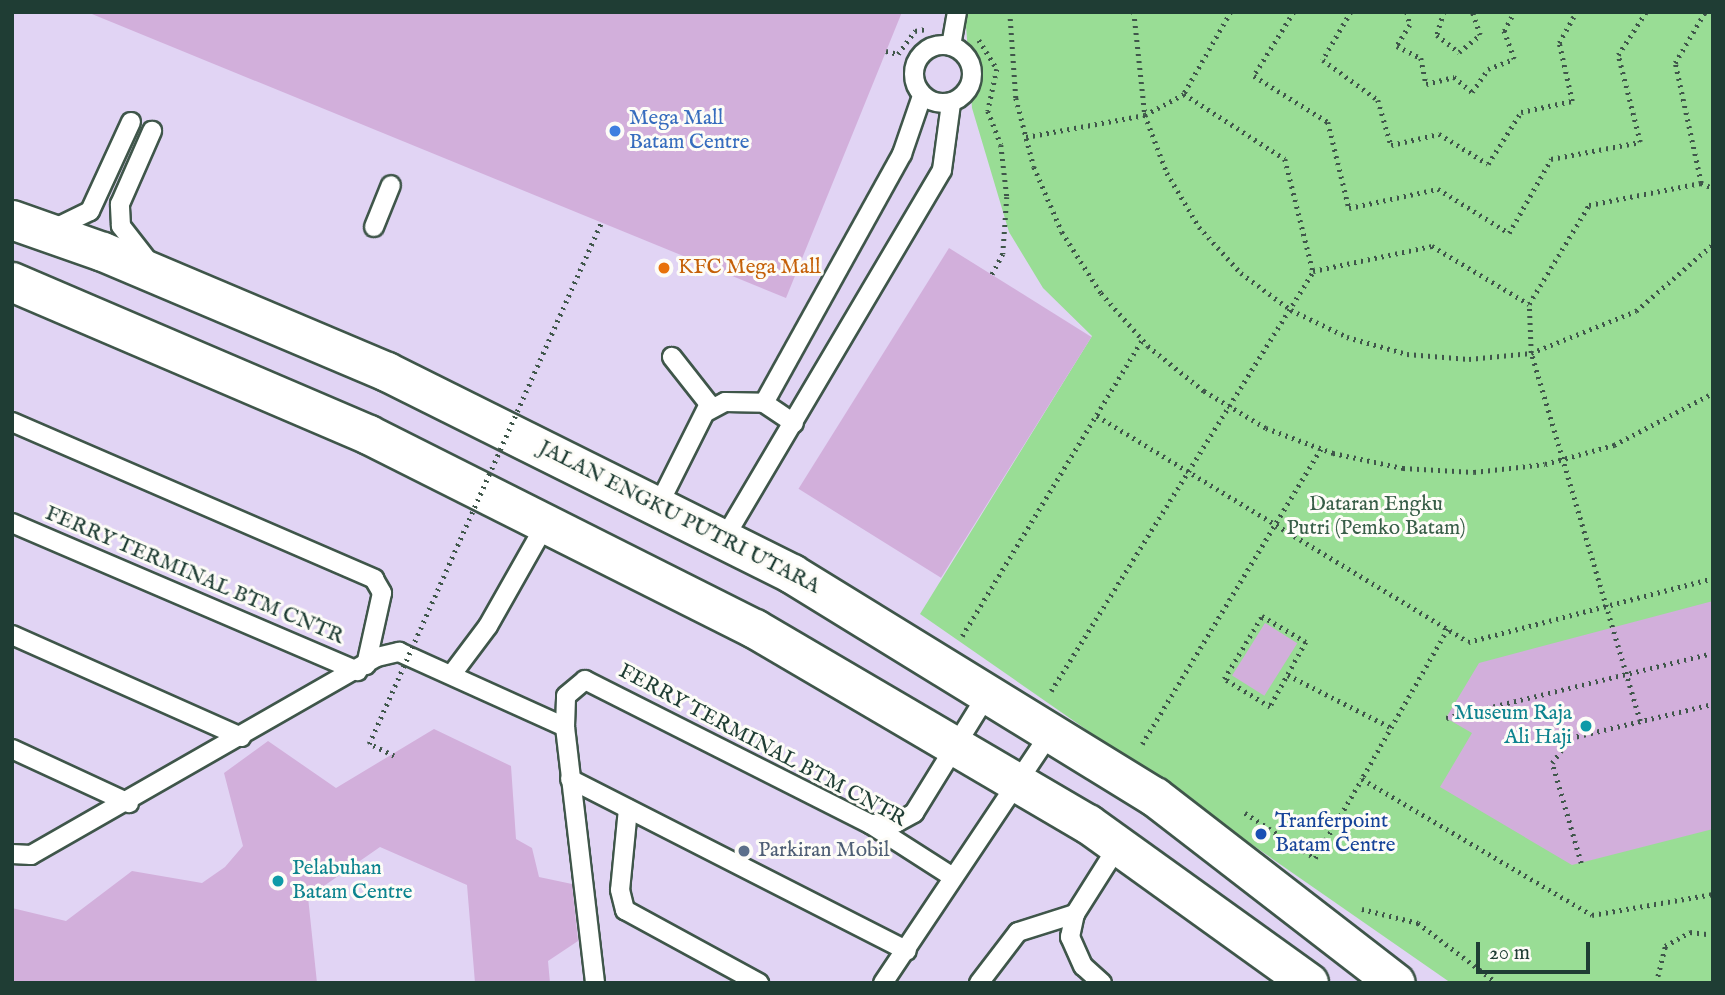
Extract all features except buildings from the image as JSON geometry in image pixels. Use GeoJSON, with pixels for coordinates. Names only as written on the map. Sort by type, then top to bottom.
{"type":"FeatureCollection","features":[{"type":"Feature","properties":{"kind":"main road","name":"JALAN ENGKU PUTRI UTARA"},"geometry":{"type":"LineString","coordinates":[[28,226],[387,372],[725,537],[988,694],[1049,711],[1245,860],[1313,924],[1396,983]]}},
{"type":"Feature","properties":{"kind":"main road"},"geometry":{"type":"LineString","coordinates":[[12,282],[369,435],[548,520],[755,629],[1017,782],[1118,846],[1309,983]]}},
{"type":"Feature","properties":{"kind":"lane"},"geometry":{"type":"LineString","coordinates":[[951,46],[957,12]]}},
{"type":"Feature","properties":{"kind":"lane"},"geometry":{"type":"LineString","coordinates":[[725,537],[942,170],[951,103],[967,91],[973,74],[966,56],[951,46],[933,46],[918,58],[913,78],[922,96],[907,145],[764,403]]}},
{"type":"Feature","properties":{"kind":"lane"},"geometry":{"type":"LineString","coordinates":[[922,96],[951,103]]}},
{"type":"Feature","properties":{"kind":"lane"},"geometry":{"type":"LineString","coordinates":[[28,226],[90,211],[131,122]]}},
{"type":"Feature","properties":{"kind":"lane"},"geometry":{"type":"LineString","coordinates":[[152,131],[120,204],[121,226],[172,284]]}},
{"type":"Feature","properties":{"kind":"lane"},"geometry":{"type":"LineString","coordinates":[[374,227],[391,185]]}},
{"type":"Feature","properties":{"kind":"lane"},"geometry":{"type":"LineString","coordinates":[[673,357],[702,387],[708,411]]}},
{"type":"Feature","properties":{"kind":"lane"},"geometry":{"type":"LineString","coordinates":[[659,504],[708,411],[724,402],[764,403],[794,423]]}},
{"type":"Feature","properties":{"kind":"lane"},"geometry":{"type":"LineString","coordinates":[[12,422],[374,579],[382,593],[362,668]]}},
{"type":"Feature","properties":{"kind":"lane"},"geometry":{"type":"LineString","coordinates":[[452,674],[488,626],[548,520]]}},
{"type":"Feature","properties":{"kind":"lane","name":"FERRY TERMINAL BTM CNTR"},"geometry":{"type":"LineString","coordinates":[[12,523],[362,668]]}},
{"type":"Feature","properties":{"kind":"lane"},"geometry":{"type":"LineString","coordinates":[[12,635],[241,737]]}},
{"type":"Feature","properties":{"kind":"lane","name":"FERRY TERMINAL BTM CNTR"},"geometry":{"type":"LineString","coordinates":[[12,854],[31,855],[129,803],[362,668],[399,652],[565,727],[566,696],[586,680],[870,824],[953,877]]}},
{"type":"Feature","properties":{"kind":"lane"},"geometry":{"type":"LineString","coordinates":[[870,824],[896,823],[914,813],[988,694]]}},
{"type":"Feature","properties":{"kind":"lane"},"geometry":{"type":"LineString","coordinates":[[883,983],[907,951],[1017,782],[1049,711]]}},
{"type":"Feature","properties":{"kind":"lane"},"geometry":{"type":"LineString","coordinates":[[565,727],[595,983]]}},
{"type":"Feature","properties":{"kind":"lane"},"geometry":{"type":"LineString","coordinates":[[12,749],[129,803]]}},
{"type":"Feature","properties":{"kind":"lane"},"geometry":{"type":"LineString","coordinates":[[570,779],[907,951]]}},
{"type":"Feature","properties":{"kind":"lane"},"geometry":{"type":"LineString","coordinates":[[628,808],[620,890],[625,910],[759,983]]}},
{"type":"Feature","properties":{"kind":"lane"},"geometry":{"type":"LineString","coordinates":[[1102,983],[1073,951],[1075,914],[1118,846]]}},
{"type":"Feature","properties":{"kind":"lane"},"geometry":{"type":"LineString","coordinates":[[979,983],[1018,932],[1075,914]]}},
{"type":"Feature","properties":{"kind":"path"},"geometry":{"type":"LineString","coordinates":[[1010,12],[1016,97],[1026,137],[1062,232],[1101,293],[1142,340],[1228,405],[1321,449],[1403,468],[1462,471],[1560,460],[1614,445],[1713,393]]}},
{"type":"Feature","properties":{"kind":"path"},"geometry":{"type":"LineString","coordinates":[[1134,12],[1145,115],[1167,173],[1199,226],[1241,273],[1291,310],[1347,337],[1407,354],[1469,359],[1531,353],[1636,311],[1713,244]]}},
{"type":"Feature","properties":{"kind":"path"},"geometry":{"type":"LineString","coordinates":[[1026,137],[1145,115],[1184,94],[1231,12]]}},
{"type":"Feature","properties":{"kind":"path"},"geometry":{"type":"LineString","coordinates":[[1294,12],[1254,76],[1328,122],[1349,208],[1438,189],[1509,233],[1551,159],[1640,142],[1618,55],[1646,12]]}},
{"type":"Feature","properties":{"kind":"path"},"geometry":{"type":"LineString","coordinates":[[1350,12],[1323,60],[1378,100],[1391,145],[1440,134],[1488,164],[1521,112],[1572,101],[1559,43],[1576,12]]}},
{"type":"Feature","properties":{"kind":"path"},"geometry":{"type":"LineString","coordinates":[[1407,12],[1410,25],[1397,46],[1421,58],[1426,84],[1454,78],[1472,92],[1488,69],[1514,59],[1504,32],[1514,12]]}},
{"type":"Feature","properties":{"kind":"path"},"geometry":{"type":"LineString","coordinates":[[1444,12],[1437,35],[1459,52],[1480,35],[1472,12]]}},
{"type":"Feature","properties":{"kind":"path"},"geometry":{"type":"LineString","coordinates":[[1701,183],[1675,63],[1705,12]]}},
{"type":"Feature","properties":{"kind":"path"},"geometry":{"type":"LineString","coordinates":[[1049,711],[1187,471],[1291,310],[1312,271],[1285,159],[1184,94]]}},
{"type":"Feature","properties":{"kind":"path"},"geometry":{"type":"LineString","coordinates":[[1640,721],[1560,460],[1531,353],[1529,304],[1589,205],[1701,183],[1713,188]]}},
{"type":"Feature","properties":{"kind":"path"},"geometry":{"type":"LineString","coordinates":[[394,756],[369,744],[601,223]]}},
{"type":"Feature","properties":{"kind":"path"},"geometry":{"type":"LineString","coordinates":[[1312,271],[1432,246],[1529,304]]}},
{"type":"Feature","properties":{"kind":"path"},"geometry":{"type":"LineString","coordinates":[[973,644],[962,637],[1142,340]]}},
{"type":"Feature","properties":{"kind":"path"},"geometry":{"type":"LineString","coordinates":[[1097,415],[1468,642],[1713,578]]}},
{"type":"Feature","properties":{"kind":"path"},"geometry":{"type":"LineString","coordinates":[[1140,747],[1321,449]]}},
{"type":"Feature","properties":{"kind":"path"},"geometry":{"type":"LineString","coordinates":[[1262,615],[1306,642],[1288,675],[1270,707],[1224,679],[1262,615]]}},
{"type":"Feature","properties":{"kind":"path"},"geometry":{"type":"LineString","coordinates":[[1233,806],[1315,858],[1448,629]]}},
{"type":"Feature","properties":{"kind":"path"},"geometry":{"type":"LineString","coordinates":[[1446,718],[1713,653]]}},
{"type":"Feature","properties":{"kind":"path"},"geometry":{"type":"LineString","coordinates":[[1288,675],[1390,727]]}},
{"type":"Feature","properties":{"kind":"path"},"geometry":{"type":"LineString","coordinates":[[1040,684],[1049,711]]}},
{"type":"Feature","properties":{"kind":"path"},"geometry":{"type":"LineString","coordinates":[[1581,863],[1552,763],[1570,738],[1713,704]]}},
{"type":"Feature","properties":{"kind":"path"},"geometry":{"type":"LineString","coordinates":[[1129,740],[1151,755]]}},
{"type":"Feature","properties":{"kind":"path"},"geometry":{"type":"LineString","coordinates":[[1362,779],[1592,915],[1713,894]]}},
{"type":"Feature","properties":{"kind":"path"},"geometry":{"type":"LineString","coordinates":[[1313,924],[1369,908],[1406,919],[1497,983]]}},
{"type":"Feature","properties":{"kind":"path"},"geometry":{"type":"LineString","coordinates":[[1656,983],[1665,946],[1690,932],[1713,935]]}},
{"type":"Feature","properties":{"kind":"shaded area"},"geometry":{"type":"Polygon","coordinates":[[[12,12],[1713,12],[1713,983],[12,983],[12,12]]]}},
{"type":"Feature","properties":{"kind":"green space","name":"Dataran Engku Putri (Pemko Batam)"},"geometry":{"type":"Polygon","coordinates":[[[965,12],[1713,12],[1713,983],[1451,983],[920,614],[1092,336],[1043,288],[1009,232],[972,108],[965,12]]]}},
{"type":"Feature","properties":{"kind":"place","name":"Mega Mall Batam Centre"},"geometry":{"type":"Point","coordinates":[615,131]}},
{"type":"Feature","properties":{"kind":"place","name":"KFC Mega Mall"},"geometry":{"type":"Point","coordinates":[664,268]}},
{"type":"Feature","properties":{"kind":"place","name":"Museum Raja Ali Haji"},"geometry":{"type":"Point","coordinates":[1586,726]}},
{"type":"Feature","properties":{"kind":"place","name":"Tranferpoint Batam Centre"},"geometry":{"type":"Point","coordinates":[1261,834]}},
{"type":"Feature","properties":{"kind":"place","name":"Parkiran Mobil"},"geometry":{"type":"Point","coordinates":[744,851]}},
{"type":"Feature","properties":{"kind":"place","name":"Pelabuhan Batam Centre"},"geometry":{"type":"Point","coordinates":[278,881]}}]}
